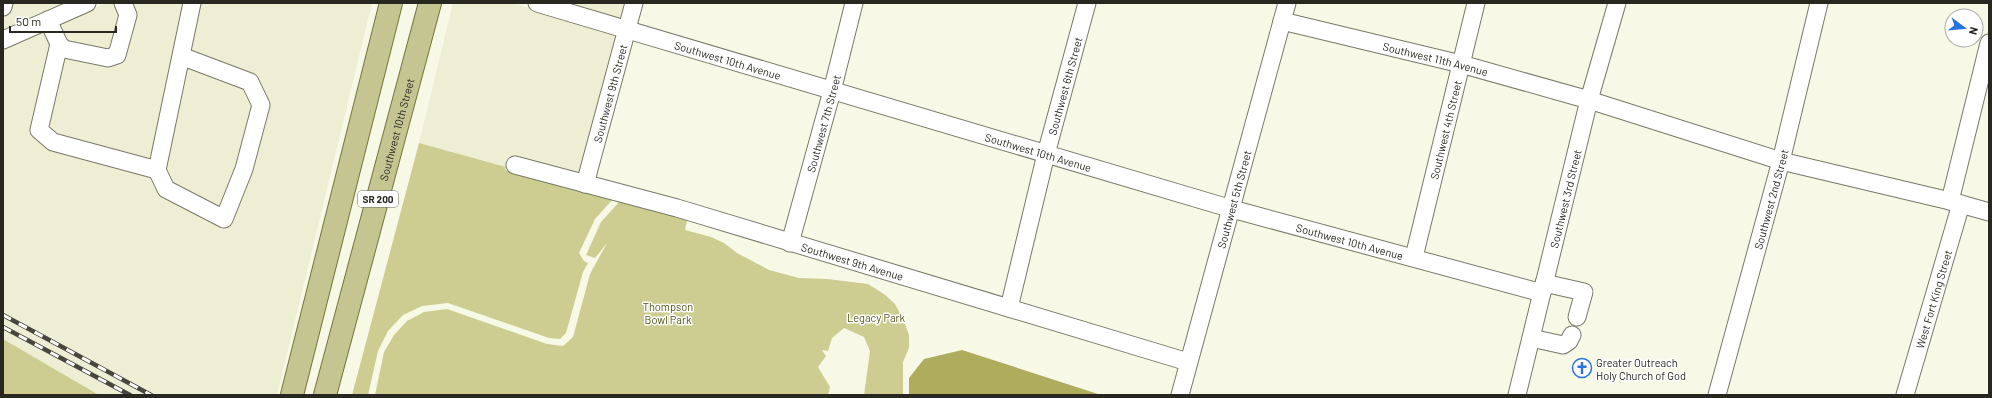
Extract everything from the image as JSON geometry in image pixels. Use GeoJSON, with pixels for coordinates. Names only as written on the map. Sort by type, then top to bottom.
{"type":"FeatureCollection","features":[{"type":"Feature","properties":{"kind":"main road","name":"SR 200"},"geometry":{"type":"LineString","coordinates":[[292,395],[392,3]]}},
{"type":"Feature","properties":{"kind":"main road","name":"Southwest 10th Street"},"geometry":{"type":"LineString","coordinates":[[325,395],[430,3]]}},
{"type":"Feature","properties":{"kind":"street"},"geometry":{"type":"LineString","coordinates":[[3,7],[4,3]]}},
{"type":"Feature","properties":{"kind":"street"},"geometry":{"type":"LineString","coordinates":[[6,33],[48,20],[87,3]]}},
{"type":"Feature","properties":{"kind":"street"},"geometry":{"type":"LineString","coordinates":[[48,20],[59,44],[64,49],[108,58],[117,55],[128,15],[123,3]]}},
{"type":"Feature","properties":{"kind":"street"},"geometry":{"type":"LineString","coordinates":[[181,56],[250,82],[261,105],[244,169],[224,219],[166,189],[157,170],[192,3]]}},
{"type":"Feature","properties":{"kind":"street","name":"Southwest 10th Avenue"},"geometry":{"type":"LineString","coordinates":[[537,3],[1232,209],[1414,258],[1543,288],[1584,292],[1577,317]]}},
{"type":"Feature","properties":{"kind":"street","name":"Southwest 9th Street"},"geometry":{"type":"LineString","coordinates":[[585,184],[634,3]]}},
{"type":"Feature","properties":{"kind":"street","name":"Southwest 7th Street"},"geometry":{"type":"LineString","coordinates":[[790,243],[832,91],[854,3]]}},
{"type":"Feature","properties":{"kind":"street","name":"Southwest 6th Street"},"geometry":{"type":"LineString","coordinates":[[1009,308],[1046,154],[1087,3]]}},
{"type":"Feature","properties":{"kind":"street","name":"Southwest 5th Street"},"geometry":{"type":"LineString","coordinates":[[1180,395],[1287,3]]}},
{"type":"Feature","properties":{"kind":"street","name":"Southwest 4th Street"},"geometry":{"type":"LineString","coordinates":[[1414,258],[1476,3]]}},
{"type":"Feature","properties":{"kind":"street","name":"Southwest 3rd Street"},"geometry":{"type":"LineString","coordinates":[[1516,395],[1588,100],[1617,3]]}},
{"type":"Feature","properties":{"kind":"street","name":"Southwest 2nd Street"},"geometry":{"type":"LineString","coordinates":[[1717,395],[1781,161],[1819,3]]}},
{"type":"Feature","properties":{"kind":"street","name":"Southwest 11th Avenue"},"geometry":{"type":"LineString","coordinates":[[1282,21],[1461,64],[1588,100],[1781,161],[1956,202],[1989,212]]}},
{"type":"Feature","properties":{"kind":"street","name":"West Fort King Street"},"geometry":{"type":"LineString","coordinates":[[1905,395],[1956,202],[1989,43]]}},
{"type":"Feature","properties":{"kind":"street"},"geometry":{"type":"LineString","coordinates":[[59,44],[39,130],[53,142],[157,170]]}},
{"type":"Feature","properties":{"kind":"street","name":"Southwest 9th Avenue"},"geometry":{"type":"LineString","coordinates":[[515,165],[677,208],[1188,362]]}},
{"type":"Feature","properties":{"kind":"street"},"geometry":{"type":"LineString","coordinates":[[1531,338],[1563,345],[1569,341],[1572,335]]}},
{"type":"Feature","properties":{"kind":"shaded area"},"geometry":{"type":"Polygon","coordinates":[[[3,3],[68,3],[3,32],[3,3]]]}},
{"type":"Feature","properties":{"kind":"shaded area"},"geometry":{"type":"Polygon","coordinates":[[[106,3],[372,3],[277,395],[99,395],[3,339],[3,49],[106,3]]]}},
{"type":"Feature","properties":{"kind":"shaded area"},"geometry":{"type":"Polygon","coordinates":[[[453,3],[513,3],[617,35],[579,175],[509,156],[506,167],[419,143],[453,3]]]}},
{"type":"Feature","properties":{"kind":"shaded area"},"geometry":{"type":"Polygon","coordinates":[[[563,3],[625,3],[621,21],[563,3]]]}},
{"type":"Feature","properties":{"kind":"shaded area"},"geometry":{"type":"Polygon","coordinates":[[[962,350],[1099,395],[909,395],[909,378],[924,359],[962,350]]]}},
{"type":"Feature","properties":{"kind":"green space"},"geometry":{"type":"Polygon","coordinates":[[[419,143],[506,167],[505,170],[613,199],[595,219],[579,253],[584,261],[588,263],[583,272],[566,333],[560,339],[549,338],[448,303],[422,306],[403,315],[388,331],[378,351],[368,395],[352,395],[419,143]]]}},
{"type":"Feature","properties":{"kind":"green space","name":"Thompson Bowl Park"},"geometry":{"type":"Polygon","coordinates":[[[621,200],[688,217],[685,230],[711,237],[724,243],[737,253],[769,270],[799,278],[827,279],[868,284],[884,294],[895,304],[909,335],[909,348],[903,362],[903,395],[864,395],[870,351],[864,337],[844,328],[832,338],[828,351],[822,350],[826,356],[818,367],[830,387],[828,395],[375,395],[384,352],[394,335],[407,321],[424,312],[447,309],[547,344],[563,346],[573,337],[590,274],[607,243],[595,258],[586,255],[601,222],[621,200]]]}},
{"type":"Feature","properties":{"kind":"green space"},"geometry":{"type":"Polygon","coordinates":[[[3,339],[99,395],[3,395],[3,339]]]}},
{"type":"Feature","properties":{"kind":"railway"},"geometry":{"type":"LineString","coordinates":[[3,315],[151,395]]}},
{"type":"Feature","properties":{"kind":"railway"},"geometry":{"type":"LineString","coordinates":[[3,327],[130,395]]}},
{"type":"Feature","properties":{"kind":"place","name":"Greater Outreach Holy Church of God"},"geometry":{"type":"Point","coordinates":[1582,368]}},
{"type":"Feature","properties":{"kind":"park label","name":"Legacy Park"},"geometry":{"type":"Point","coordinates":[876,317]}}]}
